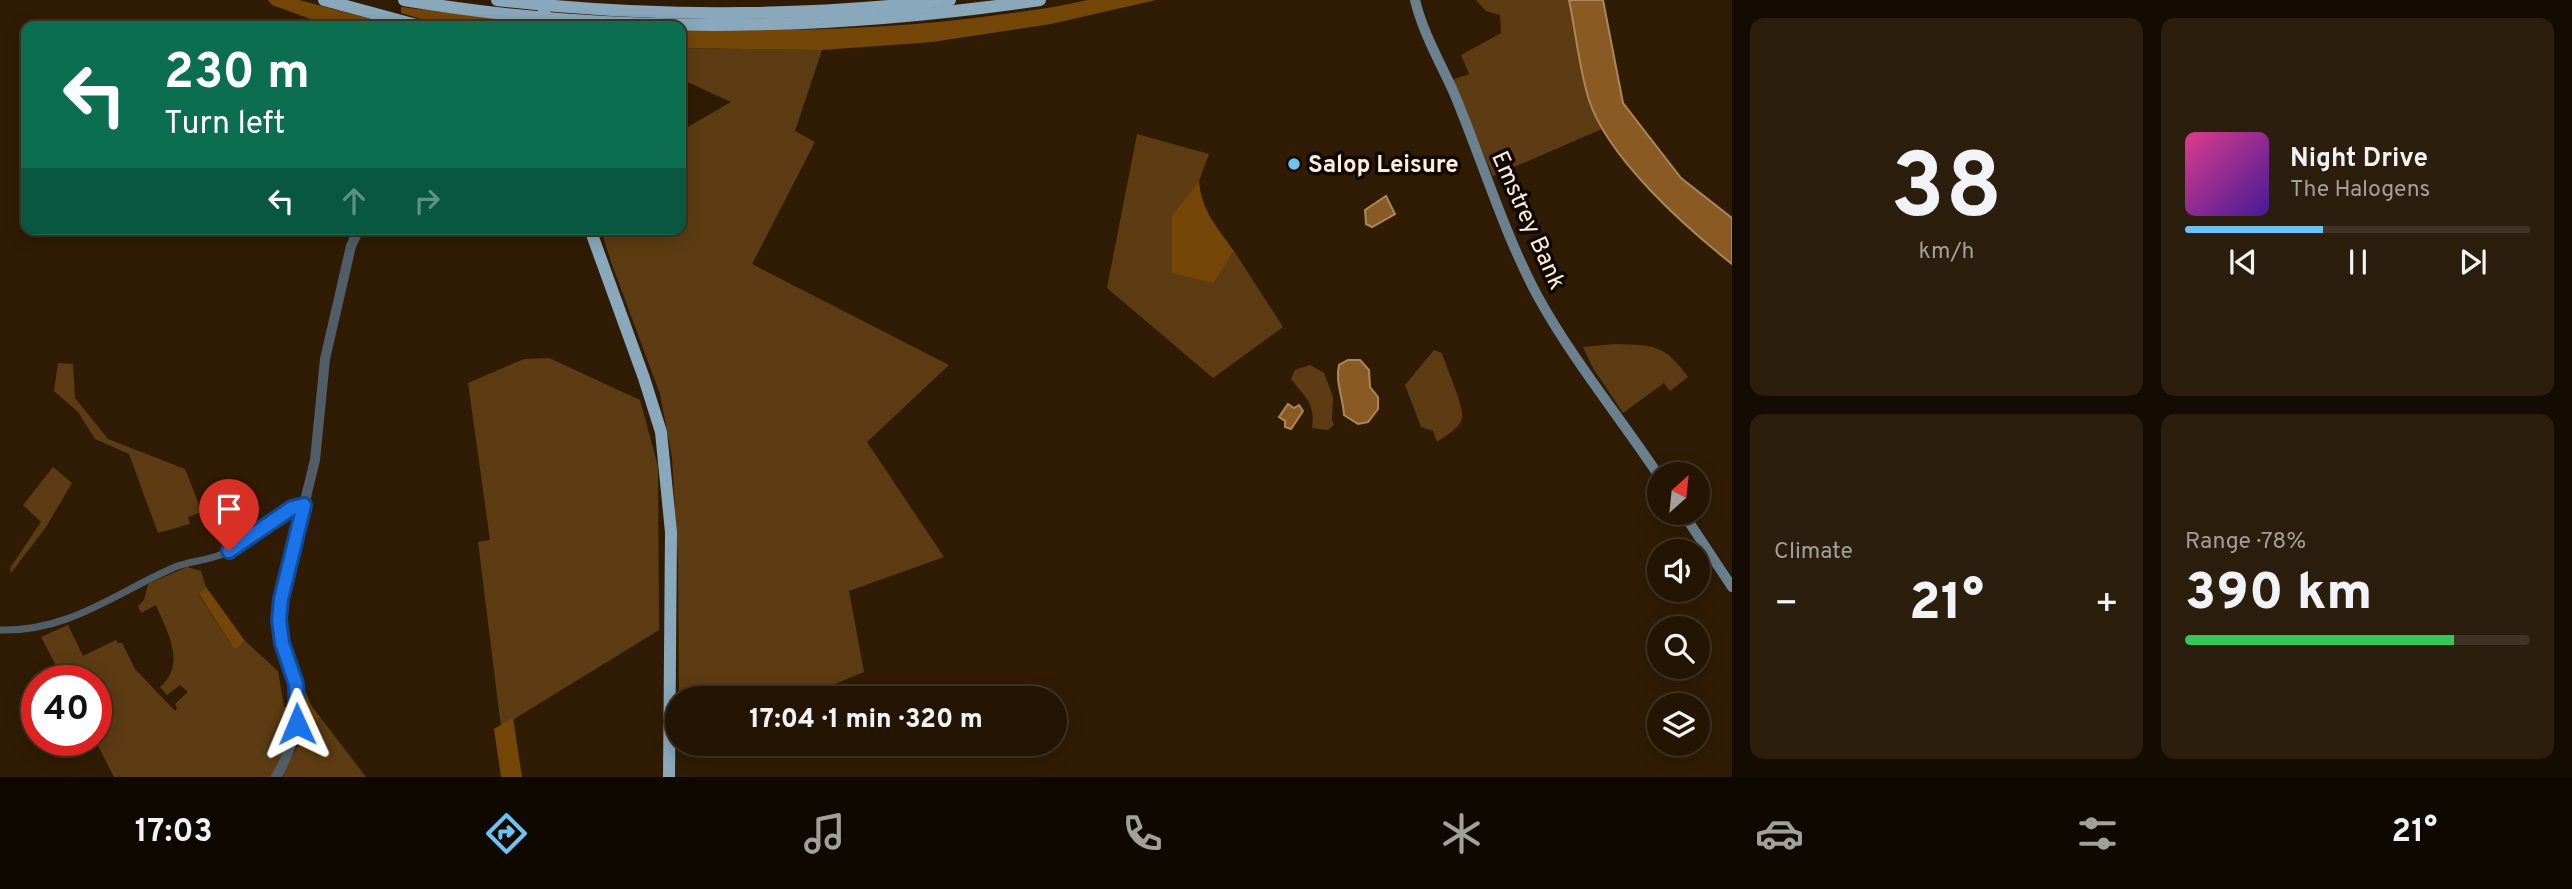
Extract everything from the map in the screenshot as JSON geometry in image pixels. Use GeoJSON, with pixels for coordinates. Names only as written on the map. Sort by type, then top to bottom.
{"type":"FeatureCollection","features":[{"type":"Feature","properties":{"kind":"highway"},"geometry":{"type":"LineString","coordinates":[[324,0],[402,21]]}},
{"type":"Feature","properties":{"kind":"highway"},"geometry":{"type":"LineString","coordinates":[[404,0],[538,16],[623,21]]}},
{"type":"Feature","properties":{"kind":"highway"},"geometry":{"type":"LineString","coordinates":[[497,0],[555,7],[759,13],[899,6],[950,0]]}},
{"type":"Feature","properties":{"kind":"highway"},"geometry":{"type":"LineString","coordinates":[[542,0],[546,21]]}},
{"type":"Feature","properties":{"kind":"highway"},"geometry":{"type":"LineString","coordinates":[[686,24],[825,22],[926,14],[1040,0]]}},
{"type":"Feature","properties":{"kind":"highway"},"geometry":{"type":"LineString","coordinates":[[592,235],[661,432],[671,532],[669,777]]}},
{"type":"Feature","properties":{"kind":"main road","name":"Emstrey Bank"},"geometry":{"type":"LineString","coordinates":[[1415,0],[1420,20],[1454,93],[1520,260],[1538,296],[1650,462]]}},
{"type":"Feature","properties":{"kind":"main road"},"geometry":{"type":"LineString","coordinates":[[1691,525],[1732,587]]}},
{"type":"Feature","properties":{"kind":"street"},"geometry":{"type":"LineString","coordinates":[[276,777],[290,748],[297,724],[296,684],[282,643],[279,620],[281,599],[315,460],[325,359],[351,246],[356,235]]}},
{"type":"Feature","properties":{"kind":"street"},"geometry":{"type":"LineString","coordinates":[[0,630],[37,628],[71,619],[177,565],[217,557],[292,508],[304,505]]}},
{"type":"Feature","properties":{"kind":"shaded area"},"geometry":{"type":"Polygon","coordinates":[[[268,0],[299,0],[378,21],[316,21],[272,5],[268,0]]]}},
{"type":"Feature","properties":{"kind":"shaded area"},"geometry":{"type":"Polygon","coordinates":[[[1088,0],[1156,0],[1051,24],[932,42],[822,50],[686,48],[686,30],[879,27],[1054,7],[1088,0]]]}},
{"type":"Feature","properties":{"kind":"shaded area"},"geometry":{"type":"Polygon","coordinates":[[[1476,0],[1569,0],[1590,101],[1602,129],[1493,176],[1452,80],[1469,74],[1461,55],[1501,33],[1500,15],[1486,11],[1476,0]]]}},
{"type":"Feature","properties":{"kind":"shaded area"},"geometry":{"type":"Polygon","coordinates":[[[1569,0],[1603,0],[1623,103],[1681,178],[1732,218],[1732,264],[1650,190],[1613,145],[1589,100],[1569,0]]]}},
{"type":"Feature","properties":{"kind":"shaded area"},"geometry":{"type":"Polygon","coordinates":[[[401,7],[519,21],[428,21],[401,13],[401,7]]]}},
{"type":"Feature","properties":{"kind":"shaded area"},"geometry":{"type":"Polygon","coordinates":[[[686,48],[822,50],[795,131],[815,142],[752,264],[949,365],[867,442],[944,557],[849,591],[864,672],[830,686],[679,686],[678,562],[672,457],[660,394],[603,235],[686,235],[686,128],[731,102],[686,81],[686,48]]]}},
{"type":"Feature","properties":{"kind":"shaded area"},"geometry":{"type":"Polygon","coordinates":[[[1137,134],[1209,154],[1199,181],[1172,215],[1214,283],[1234,251],[1283,327],[1213,378],[1107,288],[1137,134]]]}},
{"type":"Feature","properties":{"kind":"shaded area"},"geometry":{"type":"Polygon","coordinates":[[[1199,181],[1207,210],[1234,251],[1214,283],[1172,273],[1172,215],[1199,181]]]}},
{"type":"Feature","properties":{"kind":"shaded area"},"geometry":{"type":"Polygon","coordinates":[[[1386,196],[1395,214],[1372,227],[1366,224],[1365,210],[1386,196]]]}},
{"type":"Feature","properties":{"kind":"shaded area"},"geometry":{"type":"Polygon","coordinates":[[[1616,344],[1658,349],[1672,358],[1688,377],[1670,391],[1664,383],[1623,413],[1593,368],[1583,347],[1616,344]]]}},
{"type":"Feature","properties":{"kind":"shaded area"},"geometry":{"type":"Polygon","coordinates":[[[1434,350],[1442,353],[1462,414],[1458,426],[1437,442],[1433,431],[1421,427],[1405,385],[1434,350]]]}},
{"type":"Feature","properties":{"kind":"shaded area"},"geometry":{"type":"Polygon","coordinates":[[[549,358],[640,400],[658,466],[659,630],[501,727],[478,542],[490,540],[468,383],[524,359],[549,358]]]}},
{"type":"Feature","properties":{"kind":"shaded area"},"geometry":{"type":"Polygon","coordinates":[[[1348,360],[1360,360],[1369,370],[1370,387],[1378,397],[1378,409],[1368,422],[1358,424],[1344,415],[1338,371],[1339,365],[1348,360]]]}},
{"type":"Feature","properties":{"kind":"shaded area"},"geometry":{"type":"Polygon","coordinates":[[[58,363],[73,364],[75,398],[108,439],[185,469],[202,512],[188,517],[190,524],[158,533],[129,454],[95,439],[78,412],[54,391],[58,363]]]}},
{"type":"Feature","properties":{"kind":"shaded area"},"geometry":{"type":"Polygon","coordinates":[[[1310,365],[1324,373],[1333,397],[1334,425],[1328,430],[1312,428],[1311,407],[1291,379],[1295,370],[1310,365]]]}},
{"type":"Feature","properties":{"kind":"shaded area"},"geometry":{"type":"Polygon","coordinates":[[[1288,404],[1294,408],[1299,405],[1303,411],[1291,429],[1285,427],[1285,421],[1279,417],[1288,404]]]}},
{"type":"Feature","properties":{"kind":"shaded area"},"geometry":{"type":"Polygon","coordinates":[[[53,467],[72,483],[46,527],[11,573],[10,568],[41,522],[23,505],[53,467]]]}},
{"type":"Feature","properties":{"kind":"shaded area"},"geometry":{"type":"Polygon","coordinates":[[[187,567],[201,571],[206,587],[199,595],[235,650],[245,641],[278,671],[284,706],[292,711],[286,746],[272,777],[114,777],[103,756],[112,756],[112,665],[56,665],[41,637],[68,625],[83,656],[116,640],[122,643],[135,669],[175,711],[175,704],[188,692],[180,685],[167,695],[160,687],[168,678],[174,658],[169,636],[156,605],[141,613],[138,606],[144,600],[148,584],[187,567]]]}},
{"type":"Feature","properties":{"kind":"shaded area"},"geometry":{"type":"Polygon","coordinates":[[[206,587],[245,641],[235,650],[199,594],[206,587]]]}},
{"type":"Feature","properties":{"kind":"shaded area"},"geometry":{"type":"Polygon","coordinates":[[[301,682],[312,707],[320,717],[300,740],[301,682]]]}},
{"type":"Feature","properties":{"kind":"shaded area"},"geometry":{"type":"Polygon","coordinates":[[[320,717],[366,777],[281,777],[304,734],[320,717]]]}},
{"type":"Feature","properties":{"kind":"shaded area"},"geometry":{"type":"Polygon","coordinates":[[[513,718],[522,777],[501,777],[494,729],[513,718]]]}},
{"type":"Feature","properties":{"kind":"place","name":"Salop Leisure"},"geometry":{"type":"Point","coordinates":[1294,164]}},
{"type":"Feature","properties":{"kind":"route"},"geometry":{"type":"LineString","coordinates":[[229,551],[292,508],[304,505],[281,599],[279,620],[282,643],[296,684],[297,724]]}}]}
